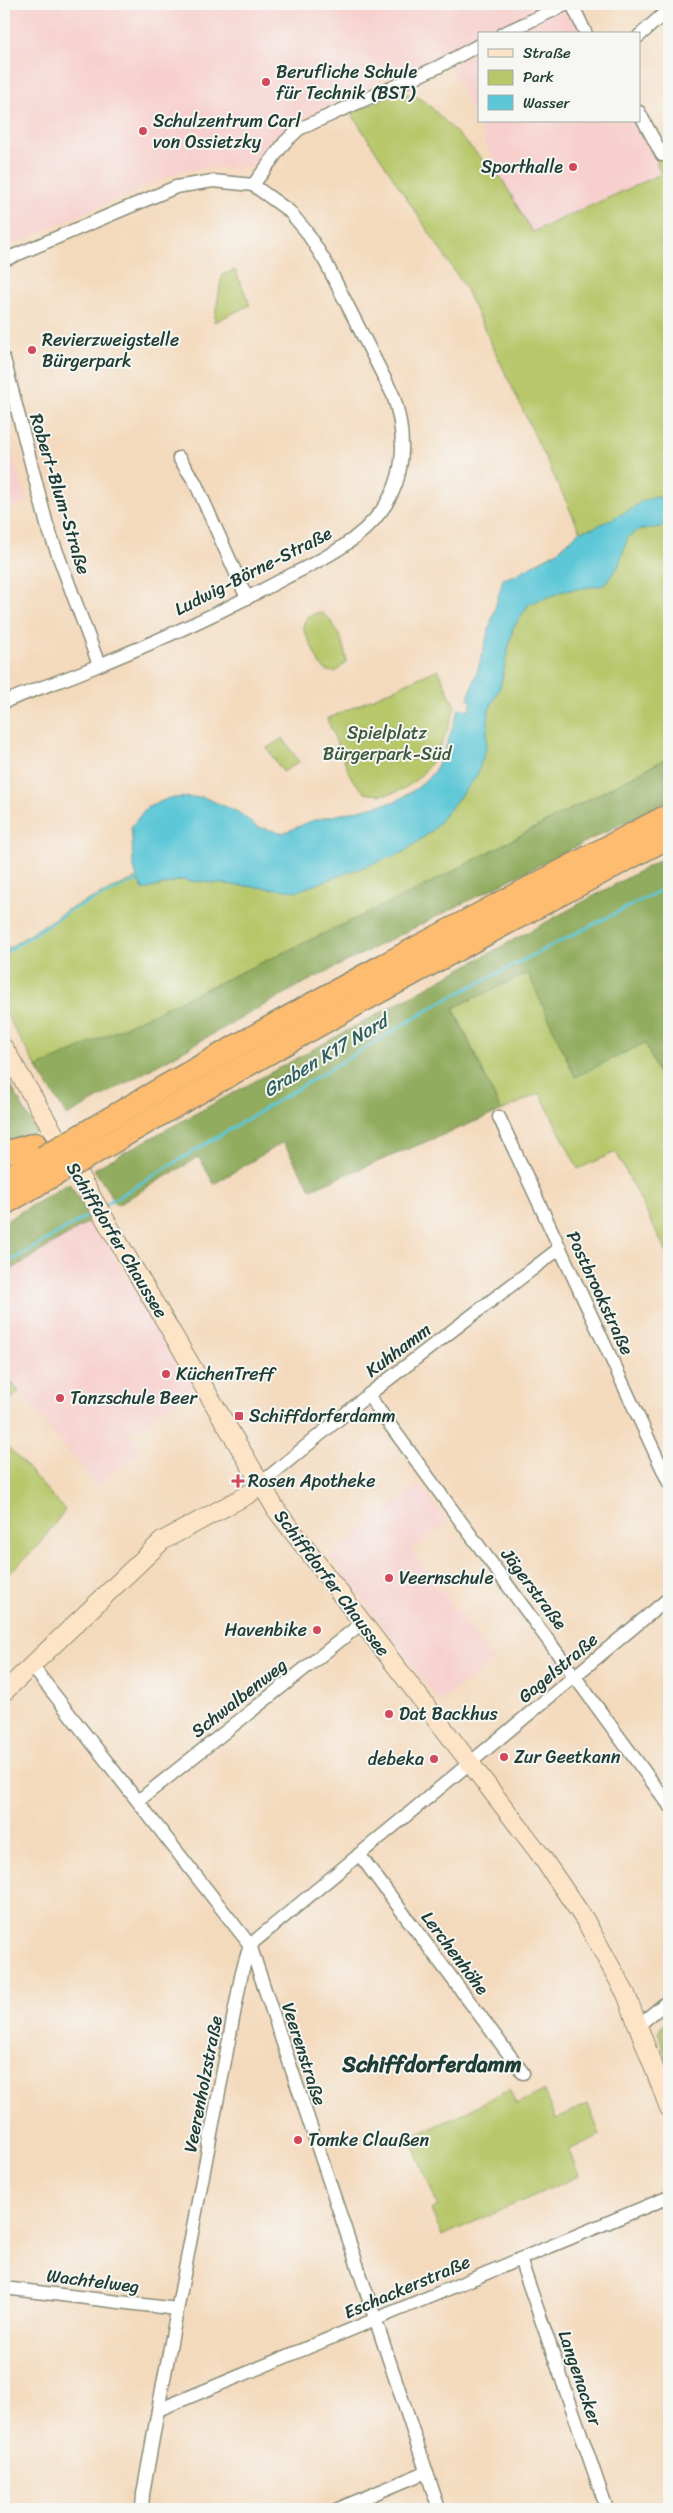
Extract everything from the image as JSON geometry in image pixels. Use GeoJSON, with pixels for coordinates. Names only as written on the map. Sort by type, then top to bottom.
{"type":"FeatureCollection","features":[{"type":"Feature","properties":{"kind":"highway"},"geometry":{"type":"LineString","coordinates":[[4,1204],[44,1159],[85,1138],[152,1094],[435,937],[669,814]]}},
{"type":"Feature","properties":{"kind":"highway"},"geometry":{"type":"LineString","coordinates":[[4,1180],[85,1138],[250,1061],[502,924],[669,837]]}},
{"type":"Feature","properties":{"kind":"highway"},"geometry":{"type":"LineString","coordinates":[[4,1153],[44,1159]]}},
{"type":"Feature","properties":{"kind":"street"},"geometry":{"type":"LineString","coordinates":[[506,32],[567,4]]}},
{"type":"Feature","properties":{"kind":"street"},"geometry":{"type":"LineString","coordinates":[[572,4],[585,32]]}},
{"type":"Feature","properties":{"kind":"street"},"geometry":{"type":"LineString","coordinates":[[640,35],[669,9]]}},
{"type":"Feature","properties":{"kind":"street"},"geometry":{"type":"LineString","coordinates":[[4,260],[176,187],[213,181],[253,184],[285,142],[299,129],[438,68],[478,45]]}},
{"type":"Feature","properties":{"kind":"street"},"geometry":{"type":"LineString","coordinates":[[640,114],[662,155]]}},
{"type":"Feature","properties":{"kind":"street","name":"Ludwig-Börne-Straße"},"geometry":{"type":"LineString","coordinates":[[4,702],[99,666],[247,598],[300,571],[365,530],[383,509],[393,490],[401,463],[403,439],[400,415],[393,395],[326,263],[306,231],[289,211],[253,184]]}},
{"type":"Feature","properties":{"kind":"street","name":"Robert-Blum-Straße"},"geometry":{"type":"LineString","coordinates":[[4,359],[47,525],[99,666]]}},
{"type":"Feature","properties":{"kind":"street"},"geometry":{"type":"LineString","coordinates":[[179,458],[195,482],[247,598]]}},
{"type":"Feature","properties":{"kind":"street","name":"Schiffdorfer Chaussee"},"geometry":{"type":"LineString","coordinates":[[4,1048],[277,1510],[539,1853],[585,1920],[608,1959],[639,2025],[669,2108]]}},
{"type":"Feature","properties":{"kind":"street","name":"Postbrookstraße"},"geometry":{"type":"LineString","coordinates":[[500,1117],[669,1483]]}},
{"type":"Feature","properties":{"kind":"street","name":"Kuhhamm"},"geometry":{"type":"LineString","coordinates":[[260,1484],[368,1395],[560,1248]]}},
{"type":"Feature","properties":{"kind":"street","name":"Jägerstraße"},"geometry":{"type":"LineString","coordinates":[[368,1395],[577,1676],[669,1805]]}},
{"type":"Feature","properties":{"kind":"street"},"geometry":{"type":"LineString","coordinates":[[4,1692],[162,1541],[249,1494],[260,1484]]}},
{"type":"Feature","properties":{"kind":"street","name":"Gagelstraße"},"geometry":{"type":"LineString","coordinates":[[469,1763],[577,1676],[669,1598]]}},
{"type":"Feature","properties":{"kind":"street","name":"Schwalbenweg"},"geometry":{"type":"LineString","coordinates":[[138,1801],[362,1622]]}},
{"type":"Feature","properties":{"kind":"street","name":"Veerenstraße"},"geometry":{"type":"LineString","coordinates":[[32,1666],[250,1945],[439,2509]]}},
{"type":"Feature","properties":{"kind":"street"},"geometry":{"type":"LineString","coordinates":[[250,1945],[469,1763]]}},
{"type":"Feature","properties":{"kind":"street","name":"Lerchenhöhe"},"geometry":{"type":"LineString","coordinates":[[359,1854],[523,2073]]}},
{"type":"Feature","properties":{"kind":"street","name":"Veerenholzstraße"},"geometry":{"type":"LineString","coordinates":[[142,2509],[158,2410],[242,1972],[250,1945]]}},
{"type":"Feature","properties":{"kind":"street"},"geometry":{"type":"LineString","coordinates":[[639,2025],[669,2000]]}},
{"type":"Feature","properties":{"kind":"street","name":"Eschackerstraße"},"geometry":{"type":"LineString","coordinates":[[158,2410],[669,2197]]}},
{"type":"Feature","properties":{"kind":"street","name":"Langenacker"},"geometry":{"type":"LineString","coordinates":[[520,2259],[607,2509]]}},
{"type":"Feature","properties":{"kind":"street","name":"Wachtelweg"},"geometry":{"type":"LineString","coordinates":[[4,2288],[178,2309]]}},
{"type":"Feature","properties":{"kind":"street"},"geometry":{"type":"LineString","coordinates":[[338,2509],[426,2472]]}},
{"type":"Feature","properties":{"kind":"shaded area","name":"Schulzentrum Carl von Ossietzky"},"geometry":{"type":"Polygon","coordinates":[[[4,4],[579,4],[592,32],[478,32],[478,122],[636,122],[661,174],[532,232],[502,179],[444,52],[290,124],[274,138],[256,162],[248,167],[196,169],[176,173],[4,248],[4,4]]]}},
{"type":"Feature","properties":{"kind":"shaded area"},"geometry":{"type":"Polygon","coordinates":[[[4,424],[27,502],[4,508],[4,424]]]}},
{"type":"Feature","properties":{"kind":"shaded area"},"geometry":{"type":"Polygon","coordinates":[[[92,1220],[195,1388],[128,1434],[142,1450],[97,1486],[4,1373],[4,1274],[92,1220]]]}},
{"type":"Feature","properties":{"kind":"shaded area","name":"Veernschule"},"geometry":{"type":"Polygon","coordinates":[[[419,1484],[448,1522],[411,1550],[494,1661],[440,1702],[330,1556],[419,1484]]]}},
{"type":"Feature","properties":{"kind":"green space"},"geometry":{"type":"Polygon","coordinates":[[[399,92],[416,96],[429,105],[502,179],[532,232],[661,174],[657,165],[660,147],[669,143],[669,757],[421,888],[37,1068],[4,1011],[4,951],[67,910],[136,878],[144,890],[181,880],[227,884],[432,831],[477,775],[489,710],[500,687],[513,628],[529,604],[534,564],[558,551],[580,531],[464,286],[351,113],[399,92]]]}},
{"type":"Feature","properties":{"kind":"green space"},"geometry":{"type":"Polygon","coordinates":[[[235,270],[250,305],[214,322],[222,275],[235,270]]]}},
{"type":"Feature","properties":{"kind":"green space"},"geometry":{"type":"Polygon","coordinates":[[[320,612],[335,627],[346,656],[346,662],[336,672],[327,671],[320,665],[304,630],[304,623],[307,617],[320,612]]]}},
{"type":"Feature","properties":{"kind":"green space","name":"Spielplatz Bürgerpark-Süd"},"geometry":{"type":"Polygon","coordinates":[[[438,669],[455,707],[450,723],[435,755],[414,782],[400,790],[384,794],[365,793],[352,779],[327,719],[438,669]]]}},
{"type":"Feature","properties":{"kind":"green space"},"geometry":{"type":"Polygon","coordinates":[[[283,738],[299,762],[283,772],[267,748],[283,738]]]}},
{"type":"Feature","properties":{"kind":"green space"},"geometry":{"type":"Polygon","coordinates":[[[669,757],[669,800],[302,984],[67,1116],[37,1068],[421,888],[669,757]]]}},
{"type":"Feature","properties":{"kind":"green space"},"geometry":{"type":"Polygon","coordinates":[[[669,855],[669,931],[662,935],[669,951],[669,1089],[666,1091],[645,1043],[575,1077],[528,973],[453,1008],[501,1111],[311,1189],[283,1142],[214,1184],[199,1157],[117,1205],[94,1169],[669,855]]]}},
{"type":"Feature","properties":{"kind":"green space"},"geometry":{"type":"Polygon","coordinates":[[[528,973],[575,1076],[645,1043],[666,1091],[669,1089],[669,1257],[616,1152],[578,1169],[540,1093],[501,1111],[453,1007],[528,973]]]}},
{"type":"Feature","properties":{"kind":"green space"},"geometry":{"type":"Polygon","coordinates":[[[4,1074],[37,1132],[4,1143],[4,1074]]]}},
{"type":"Feature","properties":{"kind":"green space"},"geometry":{"type":"Polygon","coordinates":[[[69,1183],[92,1220],[4,1274],[4,1222],[69,1183]]]}},
{"type":"Feature","properties":{"kind":"green space"},"geometry":{"type":"Polygon","coordinates":[[[4,1373],[19,1392],[4,1405],[4,1373]]]}},
{"type":"Feature","properties":{"kind":"green space"},"geometry":{"type":"Polygon","coordinates":[[[4,1442],[65,1510],[38,1546],[4,1578],[4,1442]]]}},
{"type":"Feature","properties":{"kind":"green space"},"geometry":{"type":"Polygon","coordinates":[[[669,2015],[663,2032],[669,2067],[658,2032],[669,2015]]]}},
{"type":"Feature","properties":{"kind":"green space"},"geometry":{"type":"Polygon","coordinates":[[[509,2089],[516,2104],[544,2091],[555,2119],[588,2104],[600,2135],[569,2150],[579,2176],[442,2236],[431,2210],[438,2206],[409,2136],[456,2117],[509,2089]]]}},
{"type":"Feature","properties":{"kind":"water"},"geometry":{"type":"Polygon","coordinates":[[[663,497],[669,503],[669,518],[661,527],[638,530],[628,537],[618,567],[604,585],[564,591],[529,604],[513,628],[500,687],[489,710],[486,749],[477,775],[432,831],[402,853],[297,891],[181,880],[144,890],[134,867],[131,827],[146,808],[169,798],[203,797],[238,812],[257,827],[284,833],[311,821],[397,801],[417,788],[433,773],[443,756],[459,708],[469,711],[472,701],[468,699],[503,579],[515,575],[558,551],[580,531],[593,528],[630,510],[642,501],[663,497]]]}},
{"type":"Feature","properties":{"kind":"waterway"},"geometry":{"type":"LineString","coordinates":[[4,954],[67,912],[140,879]]}},
{"type":"Feature","properties":{"kind":"waterway","name":"Graben K17 Nord"},"geometry":{"type":"LineString","coordinates":[[103,1206],[443,1001],[669,886]]}},
{"type":"Feature","properties":{"kind":"waterway","name":"Graben K17 Nord"},"geometry":{"type":"LineString","coordinates":[[4,1265],[94,1212]]}},
{"type":"Feature","properties":{"kind":"place","name":"Berufliche Schule für Technik (BST)"},"geometry":{"type":"Point","coordinates":[266,82]}},
{"type":"Feature","properties":{"kind":"place","name":"Schulzentrum Carl von Ossietzky"},"geometry":{"type":"Point","coordinates":[143,131]}},
{"type":"Feature","properties":{"kind":"place","name":"Sporthalle"},"geometry":{"type":"Point","coordinates":[573,167]}},
{"type":"Feature","properties":{"kind":"place","name":"Revierzweigstelle Bürgerpark"},"geometry":{"type":"Point","coordinates":[32,350]}},
{"type":"Feature","properties":{"kind":"place","name":"KüchenTreff"},"geometry":{"type":"Point","coordinates":[166,1374]}},
{"type":"Feature","properties":{"kind":"place","name":"Tanzschule Beer"},"geometry":{"type":"Point","coordinates":[60,1398]}},
{"type":"Feature","properties":{"kind":"place","name":"Schiffdorferdamm"},"geometry":{"type":"Point","coordinates":[239,1416]}},
{"type":"Feature","properties":{"kind":"place","name":"Rosen Apotheke"},"geometry":{"type":"Point","coordinates":[238,1481]}},
{"type":"Feature","properties":{"kind":"place","name":"Veernschule"},"geometry":{"type":"Point","coordinates":[389,1578]}},
{"type":"Feature","properties":{"kind":"place","name":"Havenbike"},"geometry":{"type":"Point","coordinates":[317,1630]}},
{"type":"Feature","properties":{"kind":"place","name":"Dat Backhus"},"geometry":{"type":"Point","coordinates":[389,1714]}},
{"type":"Feature","properties":{"kind":"place","name":"Zur Geetkann"},"geometry":{"type":"Point","coordinates":[504,1757]}},
{"type":"Feature","properties":{"kind":"place","name":"debeka"},"geometry":{"type":"Point","coordinates":[434,1759]}},
{"type":"Feature","properties":{"kind":"place","name":"Tomke Claußen"},"geometry":{"type":"Point","coordinates":[298,2140]}},
{"type":"Feature","properties":{"kind":"district","name":"Schiffdorferdamm"},"geometry":{"type":"Point","coordinates":[432,2064]}}]}
